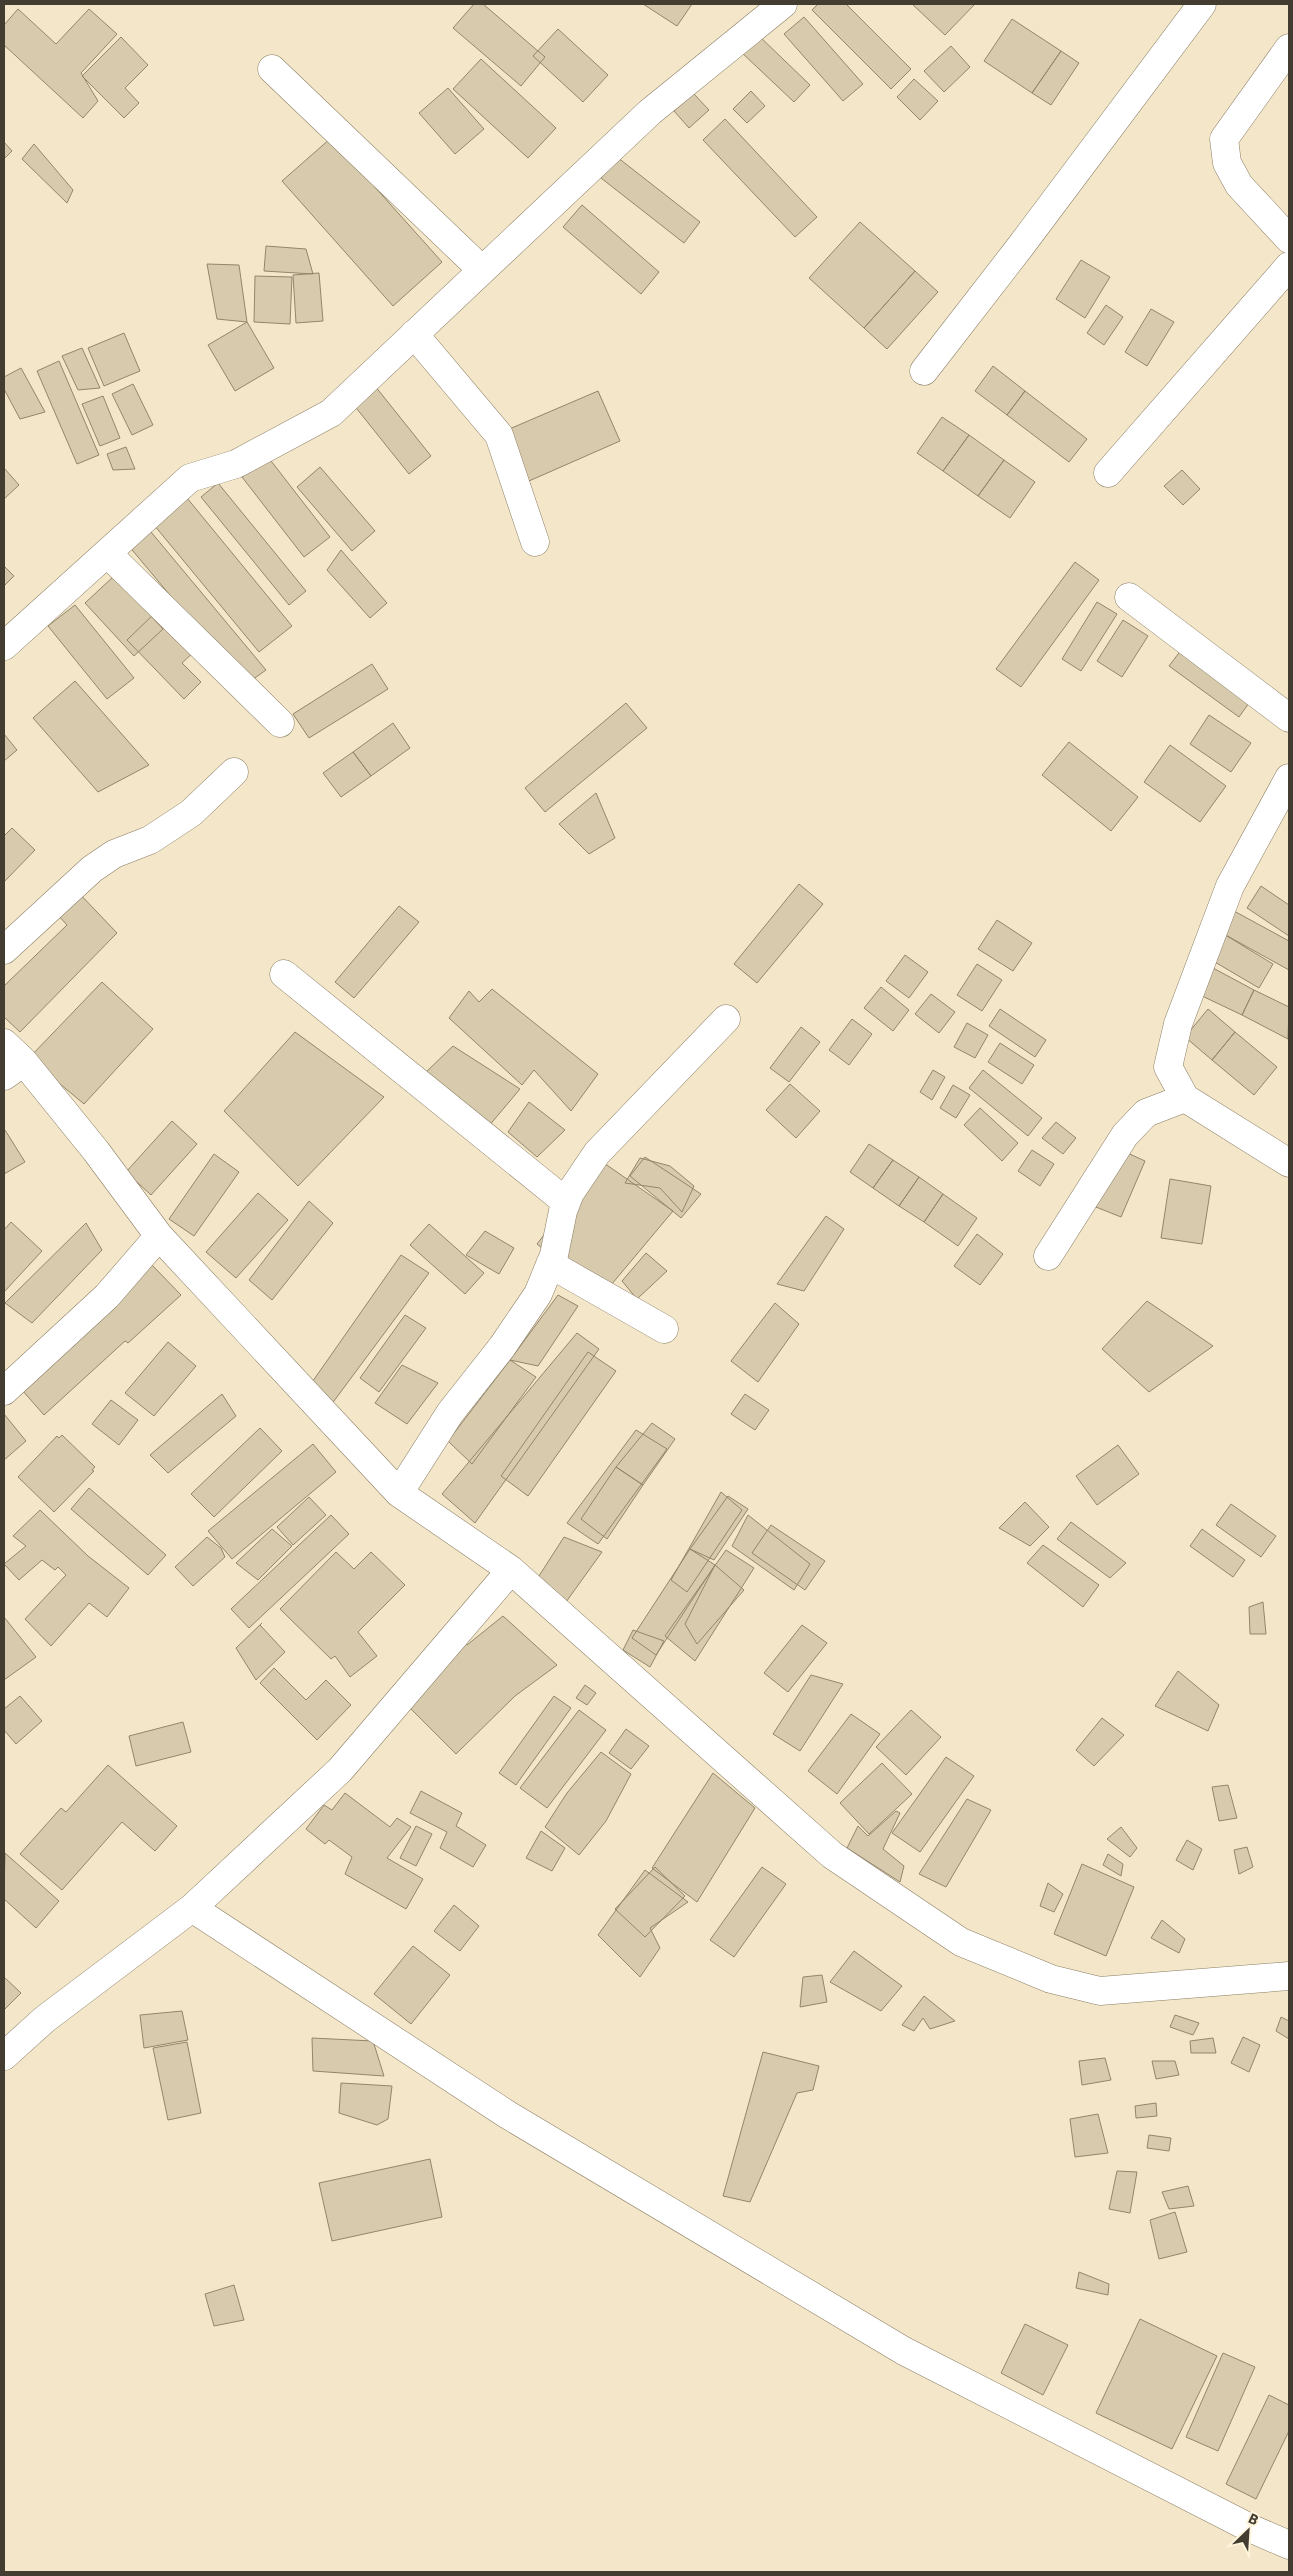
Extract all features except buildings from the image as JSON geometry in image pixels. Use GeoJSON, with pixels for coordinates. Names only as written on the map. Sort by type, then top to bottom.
{"type":"FeatureCollection","features":[{"type":"Feature","properties":{"kind":"street"},"geometry":{"type":"LineString","coordinates":[[4,646],[190,478],[236,464],[331,413],[650,112],[783,4]]}},
{"type":"Feature","properties":{"kind":"street"},"geometry":{"type":"LineString","coordinates":[[924,371],[1026,239],[1202,4]]}},
{"type":"Feature","properties":{"kind":"street"},"geometry":{"type":"LineString","coordinates":[[1289,48],[1224,139],[1227,164],[1239,184],[1289,239]]}},
{"type":"Feature","properties":{"kind":"street"},"geometry":{"type":"LineString","coordinates":[[272,69],[482,270]]}},
{"type":"Feature","properties":{"kind":"street"},"geometry":{"type":"LineString","coordinates":[[1108,473],[1289,266]]}},
{"type":"Feature","properties":{"kind":"street"},"geometry":{"type":"LineString","coordinates":[[414,334],[499,436],[535,542]]}},
{"type":"Feature","properties":{"kind":"street"},"geometry":{"type":"LineString","coordinates":[[107,553],[280,723]]}},
{"type":"Feature","properties":{"kind":"street"},"geometry":{"type":"LineString","coordinates":[[1129,597],[1289,718]]}},
{"type":"Feature","properties":{"kind":"street"},"geometry":{"type":"LineString","coordinates":[[4,950],[92,869],[114,854],[150,840],[191,813],[234,772]]}},
{"type":"Feature","properties":{"kind":"street"},"geometry":{"type":"LineString","coordinates":[[1289,778],[1230,886],[1178,1024],[1168,1067],[1185,1098],[1289,1162]]}},
{"type":"Feature","properties":{"kind":"street"},"geometry":{"type":"LineString","coordinates":[[284,974],[566,1202]]}},
{"type":"Feature","properties":{"kind":"street"},"geometry":{"type":"LineString","coordinates":[[399,1493],[450,1413],[502,1347],[538,1294],[550,1264],[566,1202],[597,1153],[726,1019]]}},
{"type":"Feature","properties":{"kind":"street"},"geometry":{"type":"LineString","coordinates":[[4,1043],[14,1069],[96,1151],[159,1236],[399,1493],[511,1570],[832,1855],[961,1942],[1051,1979],[1100,1991],[1289,1976]]}},
{"type":"Feature","properties":{"kind":"street"},"geometry":{"type":"LineString","coordinates":[[1048,1256],[1125,1135],[1146,1113],[1185,1098]]}},
{"type":"Feature","properties":{"kind":"street"},"geometry":{"type":"LineString","coordinates":[[4,1391],[107,1296],[159,1236]]}},
{"type":"Feature","properties":{"kind":"street"},"geometry":{"type":"LineString","coordinates":[[550,1264],[664,1329]]}},
{"type":"Feature","properties":{"kind":"street"},"geometry":{"type":"LineString","coordinates":[[4,2056],[44,2019],[192,1908],[340,1770],[511,1570]]}},
{"type":"Feature","properties":{"kind":"street"},"geometry":{"type":"LineString","coordinates":[[192,1908],[508,2115],[904,2351],[1243,2524],[1289,2545]]}}]}
